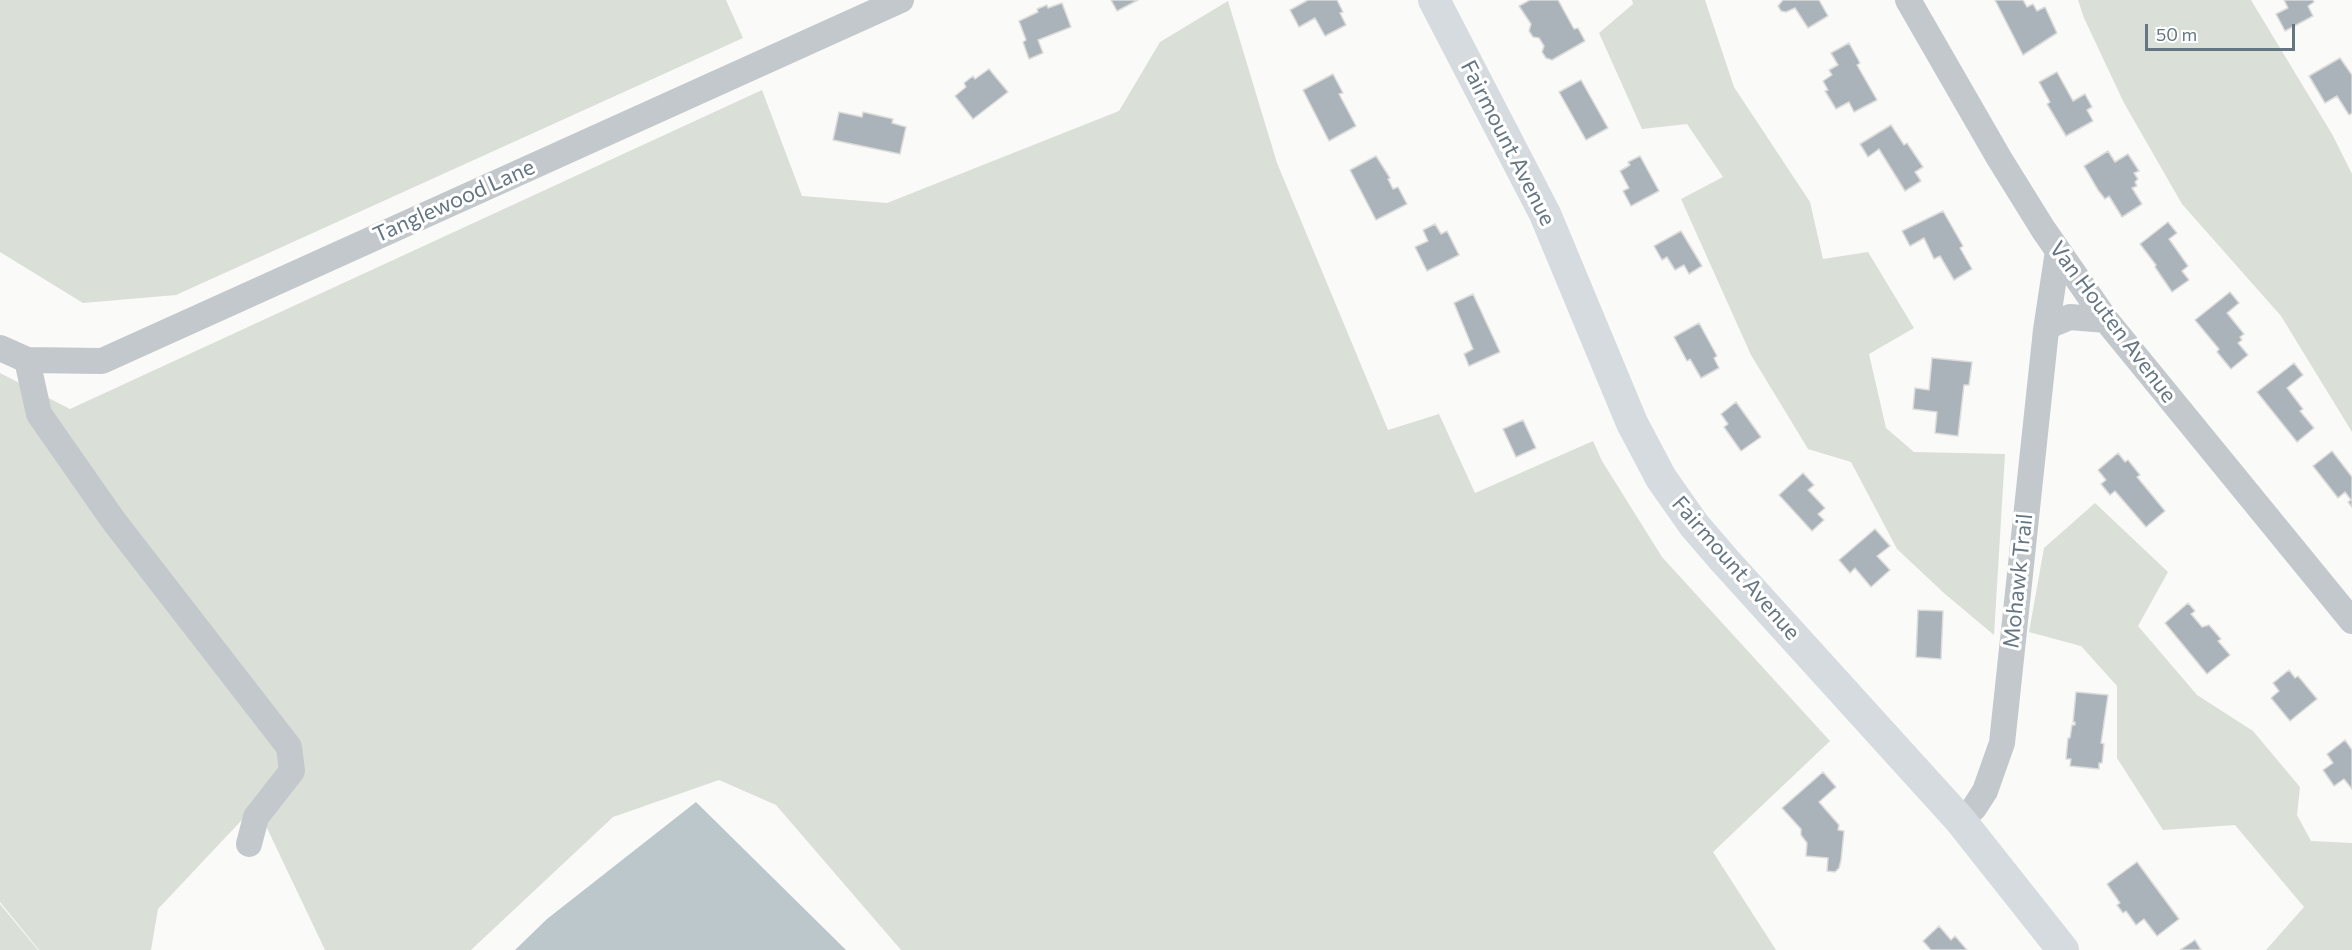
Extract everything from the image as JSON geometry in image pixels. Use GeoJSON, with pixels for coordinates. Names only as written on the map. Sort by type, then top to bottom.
{"type":"FeatureCollection","features":[{"type":"Feature","properties":{"kind":"main road","name":"Fairmount Avenue"},"geometry":{"type":"LineString","coordinates":[[1434,0],[1545,214],[1632,423],[1661,478],[1694,525],[1725,561],[1960,820],[2063,950]]}},
{"type":"Feature","properties":{"kind":"street","name":"Tanglewood Lane"},"geometry":{"type":"LineString","coordinates":[[0,348],[27,360],[102,361],[901,0]]}},
{"type":"Feature","properties":{"kind":"street","name":"Van Houten Avenue"},"geometry":{"type":"LineString","coordinates":[[1908,0],[1999,158],[2058,251],[2106,320],[2352,621]]}},
{"type":"Feature","properties":{"kind":"street","name":"Mohawk Trail"},"geometry":{"type":"LineString","coordinates":[[1960,820],[1974,808],[1985,791],[2002,743],[2046,330],[2058,251]]}},
{"type":"Feature","properties":{"kind":"street"},"geometry":{"type":"LineString","coordinates":[[2046,330],[2053,324],[2070,317],[2106,320]]}},
{"type":"Feature","properties":{"kind":"street"},"geometry":{"type":"LineString","coordinates":[[27,360],[39,414],[113,520],[289,747],[292,771],[256,817],[249,844]]}},
{"type":"Feature","properties":{"kind":"shaded area"},"geometry":{"type":"Polygon","coordinates":[[[0,0],[726,0],[743,38],[176,295],[83,303],[0,252],[0,0]]]}},
{"type":"Feature","properties":{"kind":"shaded area"},"geometry":{"type":"Polygon","coordinates":[[[1632,0],[1705,0],[1734,87],[1810,202],[1823,259],[1868,252],[1914,328],[1869,354],[1886,428],[1914,452],[2005,454],[1994,635],[1945,594],[1897,549],[1851,462],[1808,449],[1751,355],[1681,199],[1723,177],[1687,124],[1642,129],[1599,33],[1633,4],[1632,0]]]}},
{"type":"Feature","properties":{"kind":"shaded area"},"geometry":{"type":"Polygon","coordinates":[[[2078,0],[2251,0],[2332,134],[2352,174],[2352,432],[2281,316],[2182,204],[2124,103],[2084,18],[2078,0]]]}},
{"type":"Feature","properties":{"kind":"shaded area"},"geometry":{"type":"Polygon","coordinates":[[[1228,1],[1277,163],[1388,430],[1439,414],[1475,493],[1593,441],[1602,461],[1662,557],[1830,741],[1713,852],[1776,950],[901,950],[776,805],[719,780],[613,817],[471,950],[325,950],[256,805],[158,909],[151,950],[39,950],[0,902],[0,373],[70,409],[762,90],[802,196],[887,203],[1119,111],[1160,42],[1228,1]]]}},
{"type":"Feature","properties":{"kind":"shaded area"},"geometry":{"type":"Polygon","coordinates":[[[2095,503],[2168,572],[2138,626],[2197,695],[2253,731],[2300,787],[2297,815],[2311,841],[2352,843],[2352,950],[2266,950],[2304,907],[2235,825],[2163,830],[2117,758],[2117,686],[2081,646],[2029,632],[2044,548],[2095,503]]]}},
{"type":"Feature","properties":{"kind":"shaded area"},"geometry":{"type":"Polygon","coordinates":[[[696,802],[846,950],[515,950],[547,919],[696,802]]]}},
{"type":"Feature","properties":{"kind":"shaded area"},"geometry":{"type":"Polygon","coordinates":[[[0,904],[38,950],[0,950],[0,904]]]}},
{"type":"Feature","properties":{"kind":"building"},"geometry":{"type":"Polygon","coordinates":[[[1111,0],[1138,0],[1117,11],[1111,0]]]}},
{"type":"Feature","properties":{"kind":"building"},"geometry":{"type":"Polygon","coordinates":[[[1308,0],[1337,0],[1346,25],[1325,36],[1315,18],[1299,27],[1290,10],[1308,0]]]}},
{"type":"Feature","properties":{"kind":"building"},"geometry":{"type":"Polygon","coordinates":[[[1530,0],[1558,0],[1574,29],[1578,28],[1585,41],[1552,60],[1546,58],[1542,52],[1544,46],[1539,38],[1533,37],[1529,31],[1531,24],[1519,6],[1530,0]]]}},
{"type":"Feature","properties":{"kind":"building"},"geometry":{"type":"Polygon","coordinates":[[[1783,0],[1819,0],[1828,16],[1808,28],[1795,8],[1786,12],[1781,11],[1778,6],[1783,0]]]}},
{"type":"Feature","properties":{"kind":"building"},"geometry":{"type":"Polygon","coordinates":[[[1995,0],[2023,0],[2027,7],[2033,4],[2037,11],[2045,7],[2057,33],[2023,55],[1995,0]]]}},
{"type":"Feature","properties":{"kind":"building"},"geometry":{"type":"Polygon","coordinates":[[[2284,0],[2313,0],[2314,2],[2308,6],[2313,16],[2285,31],[2276,14],[2288,8],[2284,0]]]}},
{"type":"Feature","properties":{"kind":"building"},"geometry":{"type":"Polygon","coordinates":[[[1062,3],[1071,27],[1038,40],[1043,53],[1029,59],[1023,42],[1026,40],[1019,21],[1038,12],[1037,9],[1062,3]]]}},
{"type":"Feature","properties":{"kind":"building"},"geometry":{"type":"Polygon","coordinates":[[[1849,43],[1860,63],[1857,65],[1877,100],[1854,112],[1849,102],[1836,109],[1825,91],[1828,90],[1823,81],[1832,75],[1829,70],[1838,65],[1831,53],[1849,43]]]}},
{"type":"Feature","properties":{"kind":"building"},"geometry":{"type":"Polygon","coordinates":[[[2340,58],[2352,75],[2352,113],[2349,115],[2337,96],[2325,103],[2309,76],[2340,58]]]}},
{"type":"Feature","properties":{"kind":"building"},"geometry":{"type":"Polygon","coordinates":[[[989,69],[1008,92],[973,119],[955,96],[966,87],[964,83],[973,76],[975,79],[989,69]]]}},
{"type":"Feature","properties":{"kind":"building"},"geometry":{"type":"Polygon","coordinates":[[[2057,72],[2073,101],[2085,94],[2092,107],[2087,110],[2093,121],[2066,136],[2047,104],[2050,102],[2039,82],[2057,72]]]}},
{"type":"Feature","properties":{"kind":"building"},"geometry":{"type":"Polygon","coordinates":[[[1333,74],[1343,93],[1339,94],[1356,126],[1329,141],[1303,90],[1333,74]]]}},
{"type":"Feature","properties":{"kind":"building"},"geometry":{"type":"Polygon","coordinates":[[[1581,80],[1608,128],[1586,140],[1559,92],[1581,80]]]}},
{"type":"Feature","properties":{"kind":"building"},"geometry":{"type":"Polygon","coordinates":[[[839,112],[862,117],[863,112],[893,119],[892,123],[906,127],[900,154],[833,140],[839,112]]]}},
{"type":"Feature","properties":{"kind":"building"},"geometry":{"type":"Polygon","coordinates":[[[1891,125],[1904,145],[1907,143],[1923,167],[1915,172],[1921,181],[1905,191],[1879,149],[1868,157],[1860,144],[1891,125]]]}},
{"type":"Feature","properties":{"kind":"building"},"geometry":{"type":"Polygon","coordinates":[[[2108,151],[2115,162],[2128,154],[2139,171],[2134,173],[2138,179],[2135,182],[2137,186],[2132,188],[2142,204],[2122,217],[2109,196],[2105,199],[2098,190],[2084,166],[2108,151]]]}},
{"type":"Feature","properties":{"kind":"building"},"geometry":{"type":"Polygon","coordinates":[[[1376,156],[1390,178],[1388,179],[1393,189],[1398,187],[1407,204],[1376,220],[1350,170],[1376,156]]]}},
{"type":"Feature","properties":{"kind":"building"},"geometry":{"type":"Polygon","coordinates":[[[1640,156],[1659,191],[1631,206],[1623,191],[1629,188],[1620,171],[1630,165],[1628,162],[1640,156]]]}},
{"type":"Feature","properties":{"kind":"building"},"geometry":{"type":"Polygon","coordinates":[[[1943,211],[1963,246],[1960,248],[1972,269],[1954,280],[1940,256],[1934,259],[1924,238],[1910,246],[1902,231],[1943,211]]]}},
{"type":"Feature","properties":{"kind":"building"},"geometry":{"type":"Polygon","coordinates":[[[2168,222],[2177,233],[2169,239],[2188,266],[2182,271],[2189,280],[2172,292],[2140,244],[2168,222]]]}},
{"type":"Feature","properties":{"kind":"building"},"geometry":{"type":"Polygon","coordinates":[[[1435,224],[1441,234],[1447,231],[1459,255],[1427,271],[1415,247],[1428,241],[1423,230],[1435,224]]]}},
{"type":"Feature","properties":{"kind":"building"},"geometry":{"type":"Polygon","coordinates":[[[1681,231],[1702,266],[1689,274],[1684,265],[1675,270],[1667,257],[1662,260],[1654,246],[1681,231]]]}},
{"type":"Feature","properties":{"kind":"building"},"geometry":{"type":"Polygon","coordinates":[[[2230,292],[2239,303],[2227,313],[2244,334],[2238,343],[2248,355],[2231,369],[2217,352],[2219,349],[2195,320],[2230,292]]]}},
{"type":"Feature","properties":{"kind":"building"},"geometry":{"type":"Polygon","coordinates":[[[1473,294],[1500,352],[1469,366],[1464,354],[1473,349],[1454,303],[1473,294]]]}},
{"type":"Feature","properties":{"kind":"building"},"geometry":{"type":"Polygon","coordinates":[[[1699,323],[1717,356],[1714,358],[1719,368],[1701,378],[1690,359],[1687,361],[1674,337],[1699,323]]]}},
{"type":"Feature","properties":{"kind":"building"},"geometry":{"type":"Polygon","coordinates":[[[1932,358],[1972,362],[1969,385],[1964,385],[1958,436],[1935,433],[1937,412],[1913,409],[1915,388],[1929,390],[1932,358]]]}},
{"type":"Feature","properties":{"kind":"building"},"geometry":{"type":"Polygon","coordinates":[[[2294,363],[2303,375],[2287,388],[2303,409],[2300,411],[2314,428],[2297,442],[2257,392],[2294,363]]]}},
{"type":"Feature","properties":{"kind":"building"},"geometry":{"type":"Polygon","coordinates":[[[1736,402],[1761,437],[1741,451],[1724,427],[1728,424],[1721,414],[1736,402]]]}},
{"type":"Feature","properties":{"kind":"building"},"geometry":{"type":"Polygon","coordinates":[[[1523,420],[1536,448],[1516,457],[1503,429],[1523,420]]]}},
{"type":"Feature","properties":{"kind":"building"},"geometry":{"type":"Polygon","coordinates":[[[2332,451],[2352,477],[2352,507],[2348,502],[2351,500],[2345,492],[2338,498],[2313,466],[2332,451]]]}},
{"type":"Feature","properties":{"kind":"building"},"geometry":{"type":"Polygon","coordinates":[[[2118,453],[2125,462],[2128,460],[2140,475],[2137,477],[2165,511],[2146,527],[2115,491],[2110,495],[2101,484],[2106,480],[2098,470],[2118,453]]]}},
{"type":"Feature","properties":{"kind":"building"},"geometry":{"type":"Polygon","coordinates":[[[1803,473],[1814,485],[1808,490],[1825,508],[1818,514],[1824,520],[1812,531],[1779,495],[1803,473]]]}},
{"type":"Feature","properties":{"kind":"building"},"geometry":{"type":"Polygon","coordinates":[[[1875,529],[1890,546],[1877,556],[1890,570],[1871,587],[1855,568],[1850,573],[1839,560],[1875,529]]]}},
{"type":"Feature","properties":{"kind":"building"},"geometry":{"type":"Polygon","coordinates":[[[2188,603],[2195,611],[2191,614],[2202,627],[2209,625],[2221,639],[2218,641],[2230,655],[2207,674],[2165,623],[2188,603]]]}},
{"type":"Feature","properties":{"kind":"building"},"geometry":{"type":"Polygon","coordinates":[[[1918,610],[1943,611],[1941,659],[1916,657],[1918,610]]]}},
{"type":"Feature","properties":{"kind":"building"},"geometry":{"type":"Polygon","coordinates":[[[2289,670],[2295,678],[2298,676],[2317,699],[2290,721],[2271,698],[2279,691],[2273,683],[2289,670]]]}},
{"type":"Feature","properties":{"kind":"building"},"geometry":{"type":"Polygon","coordinates":[[[2076,692],[2108,695],[2101,743],[2104,744],[2102,763],[2099,763],[2099,769],[2070,766],[2071,759],[2066,759],[2068,738],[2070,738],[2072,725],[2075,725],[2073,722],[2076,692]]]}},
{"type":"Feature","properties":{"kind":"building"},"geometry":{"type":"Polygon","coordinates":[[[2345,740],[2352,750],[2352,789],[2344,779],[2334,786],[2323,770],[2333,763],[2327,754],[2345,740]]]}},
{"type":"Feature","properties":{"kind":"building"},"geometry":{"type":"Polygon","coordinates":[[[1823,772],[1836,787],[1819,802],[1839,825],[1838,830],[1844,831],[1841,860],[1835,872],[1827,871],[1828,858],[1806,856],[1807,843],[1801,835],[1801,829],[1782,808],[1823,772]]]}},
{"type":"Feature","properties":{"kind":"building"},"geometry":{"type":"Polygon","coordinates":[[[2137,862],[2179,919],[2157,936],[2144,919],[2136,925],[2126,911],[2123,913],[2117,905],[2120,903],[2107,884],[2137,862]]]}},
{"type":"Feature","properties":{"kind":"building"},"geometry":{"type":"Polygon","coordinates":[[[1939,926],[1951,940],[1955,936],[1967,950],[1931,950],[1923,941],[1939,926]]]}},
{"type":"Feature","properties":{"kind":"building"},"geometry":{"type":"Polygon","coordinates":[[[2195,940],[2201,950],[2180,950],[2195,940]]]}}]}
